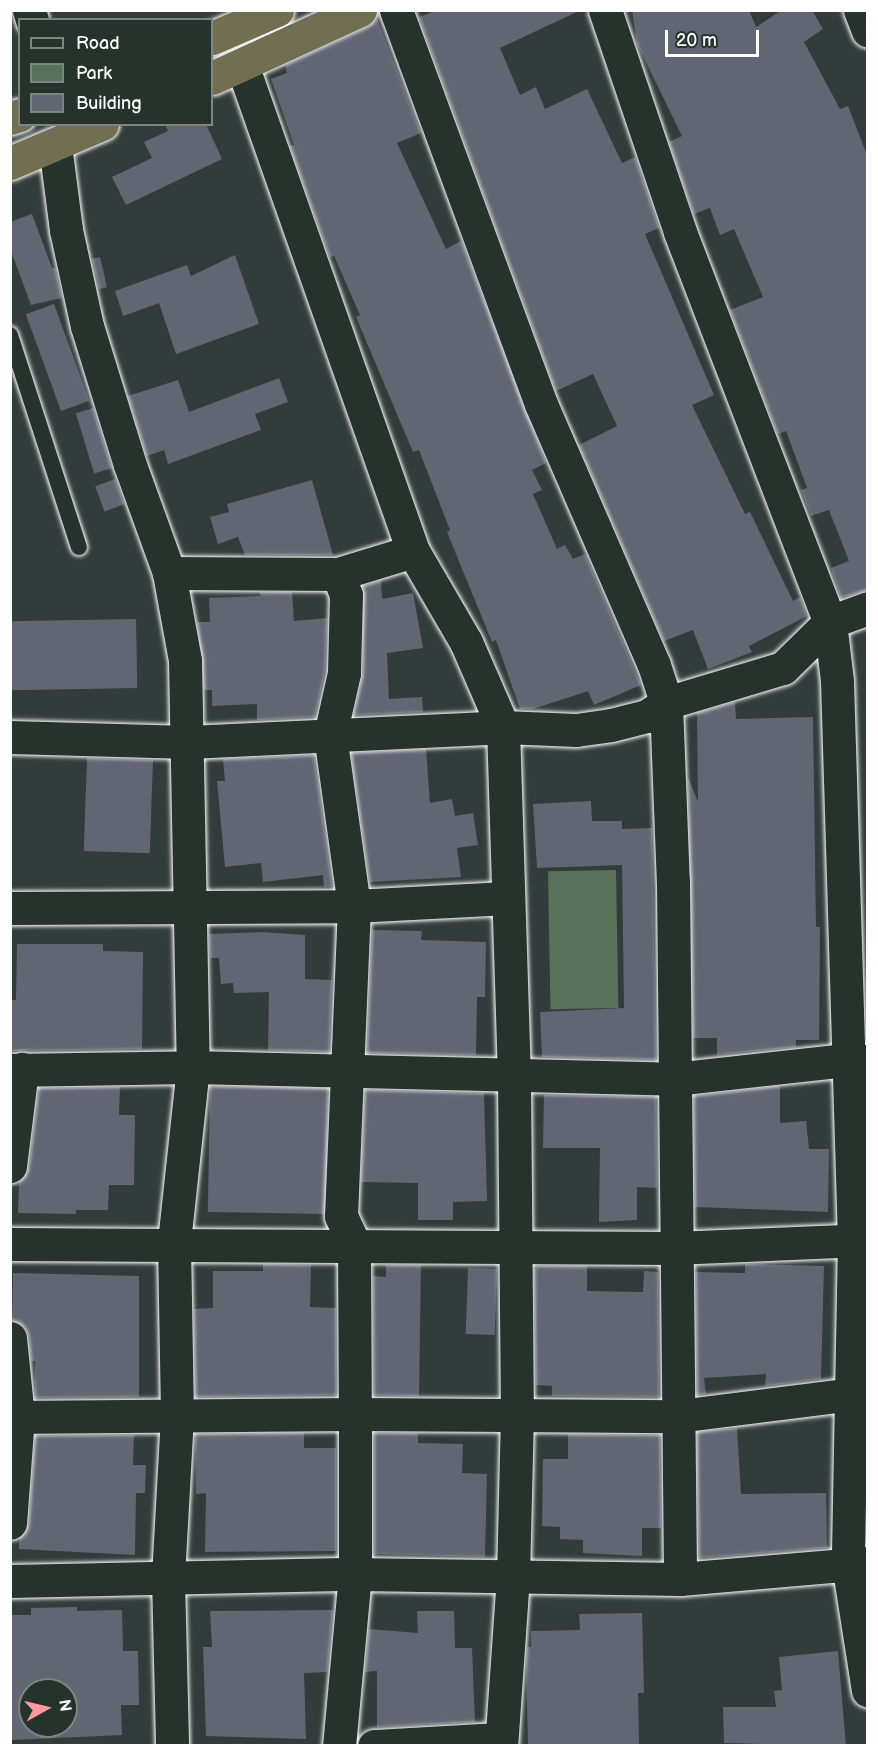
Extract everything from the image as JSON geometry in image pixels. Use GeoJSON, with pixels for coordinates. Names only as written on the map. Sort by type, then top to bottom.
{"type":"FeatureCollection","features":[{"type":"Feature","properties":{"kind":"highway"},"geometry":{"type":"LineString","coordinates":[[213,38],[277,10]]}},
{"type":"Feature","properties":{"kind":"highway"},"geometry":{"type":"LineString","coordinates":[[213,78],[360,10]]}},
{"type":"Feature","properties":{"kind":"highway"},"geometry":{"type":"LineString","coordinates":[[10,163],[98,126]]}},
{"type":"Feature","properties":{"kind":"street"},"geometry":{"type":"LineString","coordinates":[[396,10],[541,404],[654,665],[666,703],[674,1078],[674,1248],[680,1579]]}},
{"type":"Feature","properties":{"kind":"street"},"geometry":{"type":"LineString","coordinates":[[605,10],[680,232],[830,622],[837,681],[857,1060],[861,1240],[858,1563],[867,1690]]}},
{"type":"Feature","properties":{"kind":"street"},"geometry":{"type":"LineString","coordinates":[[860,10],[867,31]]}},
{"type":"Feature","properties":{"kind":"street"},"geometry":{"type":"LineString","coordinates":[[242,64],[413,551],[466,642],[503,727],[514,1077],[517,1414],[513,1576],[501,1742],[374,1746]]}},
{"type":"Feature","properties":{"kind":"street"},"geometry":{"type":"LineString","coordinates":[[55,145],[66,230],[87,326],[130,465],[170,573],[185,660],[189,742],[193,1067],[174,1244],[177,1416],[168,1578],[172,1746]]}},
{"type":"Feature","properties":{"kind":"street"},"geometry":{"type":"LineString","coordinates":[[170,573],[338,574],[413,551]]}},
{"type":"Feature","properties":{"kind":"street"},"geometry":{"type":"LineString","coordinates":[[338,574],[346,595],[344,674],[330,735],[354,906],[341,1216],[354,1244],[355,1414],[355,1574],[339,1746]]}},
{"type":"Feature","properties":{"kind":"street"},"geometry":{"type":"LineString","coordinates":[[10,737],[189,742],[503,727],[576,730],[610,725],[646,716],[666,703],[783,668],[830,622],[867,608]]}},
{"type":"Feature","properties":{"kind":"street"},"geometry":{"type":"LineString","coordinates":[[10,908],[190,909],[354,906],[507,898]]}},
{"type":"Feature","properties":{"kind":"street"},"geometry":{"type":"LineString","coordinates":[[10,1166],[16,1070],[193,1067],[514,1077],[674,1078],[857,1060]]}},
{"type":"Feature","properties":{"kind":"street"},"geometry":{"type":"LineString","coordinates":[[10,1244],[354,1244],[674,1248],[861,1240]]}},
{"type":"Feature","properties":{"kind":"street"},"geometry":{"type":"LineString","coordinates":[[10,1338],[14,1417],[10,1523]]}},
{"type":"Feature","properties":{"kind":"street"},"geometry":{"type":"LineString","coordinates":[[14,1417],[355,1414],[678,1416],[860,1395]]}},
{"type":"Feature","properties":{"kind":"street"},"geometry":{"type":"LineString","coordinates":[[10,1581],[355,1574],[680,1579],[858,1563]]}},
{"type":"Feature","properties":{"kind":"lane"},"geometry":{"type":"LineString","coordinates":[[10,335],[79,547]]}},
{"type":"Feature","properties":{"kind":"green space"},"geometry":{"type":"Polygon","coordinates":[[[616,870],[618,1008],[550,1009],[548,871],[616,870]]]}},
{"type":"Feature","properties":{"kind":"building"},"geometry":{"type":"Polygon","coordinates":[[[438,10],[581,10],[500,48],[520,95],[536,87],[545,109],[587,89],[622,163],[635,157],[659,228],[645,234],[714,395],[692,405],[745,514],[750,512],[793,601],[800,597],[807,616],[749,646],[752,652],[708,669],[693,630],[664,641],[579,445],[617,426],[593,374],[556,391],[419,17],[438,10]]]}},
{"type":"Feature","properties":{"kind":"building"},"geometry":{"type":"Polygon","coordinates":[[[632,10],[749,10],[756,27],[782,10],[812,10],[823,29],[804,42],[840,109],[848,106],[867,155],[867,590],[841,598],[831,568],[849,561],[829,510],[811,516],[801,490],[807,488],[786,431],[778,434],[730,310],[763,297],[734,229],[720,235],[710,208],[694,214],[669,142],[682,136],[637,44],[632,10]]]}},
{"type":"Feature","properties":{"kind":"building"},"geometry":{"type":"Polygon","coordinates":[[[377,19],[421,133],[397,143],[446,249],[461,241],[546,463],[532,470],[542,490],[533,494],[557,549],[565,545],[573,559],[585,554],[641,685],[594,705],[588,691],[533,709],[520,709],[496,640],[492,642],[447,532],[450,530],[419,450],[413,452],[356,317],[360,315],[334,256],[330,257],[290,146],[294,145],[271,79],[287,73],[285,65],[368,27],[377,19]]]}},
{"type":"Feature","properties":{"kind":"building"},"geometry":{"type":"Polygon","coordinates":[[[166,126],[207,126],[222,159],[126,205],[112,177],[152,158],[144,142],[168,131],[166,126]]]}},
{"type":"Feature","properties":{"kind":"building"},"geometry":{"type":"Polygon","coordinates":[[[32,214],[52,268],[55,268],[62,298],[31,305],[10,248],[10,222],[32,214]]]}},
{"type":"Feature","properties":{"kind":"building"},"geometry":{"type":"Polygon","coordinates":[[[235,255],[259,324],[176,354],[159,303],[123,316],[115,291],[187,265],[191,276],[235,255]]]}},
{"type":"Feature","properties":{"kind":"building"},"geometry":{"type":"Polygon","coordinates":[[[100,257],[107,287],[99,289],[92,259],[100,257]]]}},
{"type":"Feature","properties":{"kind":"building"},"geometry":{"type":"Polygon","coordinates":[[[54,304],[89,401],[61,411],[26,314],[54,304]]]}},
{"type":"Feature","properties":{"kind":"building"},"geometry":{"type":"Polygon","coordinates":[[[279,378],[288,402],[255,414],[261,430],[168,464],[164,450],[147,456],[128,396],[178,380],[189,412],[279,378]]]}},
{"type":"Feature","properties":{"kind":"building"},"geometry":{"type":"Polygon","coordinates":[[[93,408],[111,468],[94,474],[76,413],[93,408]]]}},
{"type":"Feature","properties":{"kind":"building"},"geometry":{"type":"Polygon","coordinates":[[[115,479],[124,504],[105,512],[95,486],[115,479]]]}},
{"type":"Feature","properties":{"kind":"building"},"geometry":{"type":"Polygon","coordinates":[[[312,480],[333,555],[245,555],[238,537],[218,544],[210,517],[229,512],[227,504],[312,480]]]}},
{"type":"Feature","properties":{"kind":"building"},"geometry":{"type":"Polygon","coordinates":[[[381,581],[382,599],[413,593],[423,648],[387,653],[389,699],[422,697],[423,712],[354,715],[363,673],[363,586],[381,581]]]}},
{"type":"Feature","properties":{"kind":"building"},"geometry":{"type":"Polygon","coordinates":[[[259,592],[292,592],[294,621],[327,618],[325,671],[315,717],[257,720],[257,704],[212,706],[212,690],[204,690],[197,622],[210,622],[209,598],[261,596],[259,592]]]}},
{"type":"Feature","properties":{"kind":"building"},"geometry":{"type":"Polygon","coordinates":[[[136,619],[137,688],[11,690],[10,621],[136,619]]]}},
{"type":"Feature","properties":{"kind":"building"},"geometry":{"type":"Polygon","coordinates":[[[735,702],[736,719],[813,717],[816,927],[820,927],[819,1040],[796,1040],[796,1047],[717,1055],[717,1038],[693,1038],[688,777],[698,802],[697,713],[735,702]]]}},
{"type":"Feature","properties":{"kind":"building"},"geometry":{"type":"Polygon","coordinates":[[[426,749],[430,803],[452,799],[455,816],[473,813],[478,845],[457,848],[461,877],[370,882],[351,753],[426,749]]]}},
{"type":"Feature","properties":{"kind":"building"},"geometry":{"type":"Polygon","coordinates":[[[314,755],[332,886],[324,887],[323,875],[263,882],[261,863],[225,867],[217,781],[225,781],[223,759],[314,755]]]}},
{"type":"Feature","properties":{"kind":"building"},"geometry":{"type":"Polygon","coordinates":[[[87,758],[153,760],[150,853],[84,851],[87,758]]]}},
{"type":"Feature","properties":{"kind":"building"},"geometry":{"type":"Polygon","coordinates":[[[591,801],[592,821],[622,821],[622,829],[652,828],[656,1060],[542,1057],[540,1012],[624,1008],[622,865],[537,868],[533,804],[591,801]]]}},
{"type":"Feature","properties":{"kind":"building"},"geometry":{"type":"Polygon","coordinates":[[[372,930],[422,931],[421,940],[486,942],[485,997],[477,997],[476,1055],[367,1053],[372,930]]]}},
{"type":"Feature","properties":{"kind":"building"},"geometry":{"type":"Polygon","coordinates":[[[262,932],[305,935],[305,979],[332,980],[329,1052],[268,1050],[269,992],[234,993],[233,983],[221,984],[219,958],[210,958],[209,934],[262,932]]]}},
{"type":"Feature","properties":{"kind":"building"},"geometry":{"type":"Polygon","coordinates":[[[17,944],[103,944],[103,951],[143,952],[142,1049],[10,1051],[10,1000],[16,1000],[17,944]]]}},
{"type":"Feature","properties":{"kind":"building"},"geometry":{"type":"Polygon","coordinates":[[[210,1086],[328,1088],[326,1214],[208,1212],[210,1086]]]}},
{"type":"Feature","properties":{"kind":"building"},"geometry":{"type":"Polygon","coordinates":[[[780,1086],[780,1123],[806,1121],[809,1149],[829,1149],[828,1212],[695,1207],[694,1096],[780,1086]]]}},
{"type":"Feature","properties":{"kind":"building"},"geometry":{"type":"Polygon","coordinates":[[[120,1087],[119,1115],[135,1115],[134,1185],[109,1185],[108,1210],[76,1210],[76,1214],[18,1213],[19,1182],[29,1168],[39,1088],[120,1087]]]}},
{"type":"Feature","properties":{"kind":"building"},"geometry":{"type":"Polygon","coordinates":[[[365,1090],[484,1093],[487,1201],[453,1202],[453,1220],[418,1220],[418,1183],[361,1182],[365,1090]]]}},
{"type":"Feature","properties":{"kind":"building"},"geometry":{"type":"Polygon","coordinates":[[[544,1095],[656,1097],[657,1188],[637,1187],[637,1220],[599,1222],[600,1148],[543,1148],[544,1095]]]}},
{"type":"Feature","properties":{"kind":"building"},"geometry":{"type":"Polygon","coordinates":[[[263,1264],[311,1265],[310,1307],[336,1308],[336,1395],[195,1397],[194,1309],[213,1308],[213,1271],[263,1271],[263,1264]]]}},
{"type":"Feature","properties":{"kind":"building"},"geometry":{"type":"Polygon","coordinates":[[[745,1264],[824,1266],[821,1379],[765,1386],[766,1374],[704,1378],[706,1394],[697,1395],[696,1272],[745,1273],[745,1264]]]}},
{"type":"Feature","properties":{"kind":"building"},"geometry":{"type":"Polygon","coordinates":[[[386,1265],[421,1265],[419,1396],[374,1395],[373,1276],[386,1277],[386,1265]]]}},
{"type":"Feature","properties":{"kind":"building"},"geometry":{"type":"Polygon","coordinates":[[[538,1266],[587,1266],[587,1291],[643,1292],[644,1271],[658,1272],[659,1397],[552,1396],[552,1386],[536,1385],[534,1270],[538,1266]]]}},
{"type":"Feature","properties":{"kind":"building"},"geometry":{"type":"Polygon","coordinates":[[[468,1268],[497,1269],[495,1335],[466,1334],[468,1268]]]}},
{"type":"Feature","properties":{"kind":"building"},"geometry":{"type":"Polygon","coordinates":[[[13,1273],[139,1276],[139,1397],[35,1398],[35,1361],[31,1361],[29,1336],[25,1327],[12,1320],[13,1273]]]}},
{"type":"Feature","properties":{"kind":"building"},"geometry":{"type":"Polygon","coordinates":[[[737,1428],[741,1494],[826,1493],[827,1548],[699,1558],[697,1432],[737,1428]]]}},
{"type":"Feature","properties":{"kind":"building"},"geometry":{"type":"Polygon","coordinates":[[[304,1433],[304,1448],[336,1448],[336,1551],[205,1552],[206,1493],[196,1494],[195,1434],[304,1433]]]}},
{"type":"Feature","properties":{"kind":"building"},"geometry":{"type":"Polygon","coordinates":[[[374,1433],[418,1433],[418,1443],[463,1444],[462,1473],[487,1474],[485,1557],[374,1554],[374,1433]]]}},
{"type":"Feature","properties":{"kind":"building"},"geometry":{"type":"Polygon","coordinates":[[[568,1434],[660,1435],[661,1528],[642,1528],[642,1556],[583,1553],[583,1540],[560,1539],[560,1527],[542,1526],[543,1459],[568,1459],[568,1434]]]}},
{"type":"Feature","properties":{"kind":"building"},"geometry":{"type":"Polygon","coordinates":[[[134,1435],[133,1465],[146,1465],[145,1493],[136,1493],[135,1555],[19,1549],[19,1539],[29,1524],[35,1436],[134,1435]]]}},
{"type":"Feature","properties":{"kind":"building"},"geometry":{"type":"Polygon","coordinates":[[[77,1607],[77,1611],[122,1610],[123,1651],[138,1651],[139,1705],[121,1705],[122,1735],[78,1737],[78,1678],[18,1678],[18,1738],[56,1738],[12,1740],[10,1615],[31,1615],[31,1608],[77,1607]]]}},
{"type":"Feature","properties":{"kind":"building"},"geometry":{"type":"Polygon","coordinates":[[[333,1610],[327,1672],[304,1673],[306,1739],[206,1736],[203,1647],[212,1647],[210,1611],[333,1610]]]}},
{"type":"Feature","properties":{"kind":"building"},"geometry":{"type":"Polygon","coordinates":[[[417,1611],[454,1611],[455,1648],[472,1648],[475,1722],[377,1727],[377,1671],[365,1672],[369,1629],[418,1633],[417,1611]]]}},
{"type":"Feature","properties":{"kind":"building"},"geometry":{"type":"Polygon","coordinates":[[[642,1613],[644,1693],[638,1693],[639,1746],[528,1746],[526,1662],[527,1647],[531,1647],[531,1631],[580,1630],[579,1614],[642,1613]]]}},
{"type":"Feature","properties":{"kind":"building"},"geometry":{"type":"Polygon","coordinates":[[[838,1651],[846,1746],[724,1743],[723,1707],[776,1707],[774,1691],[782,1690],[779,1657],[838,1651]]]}}]}
